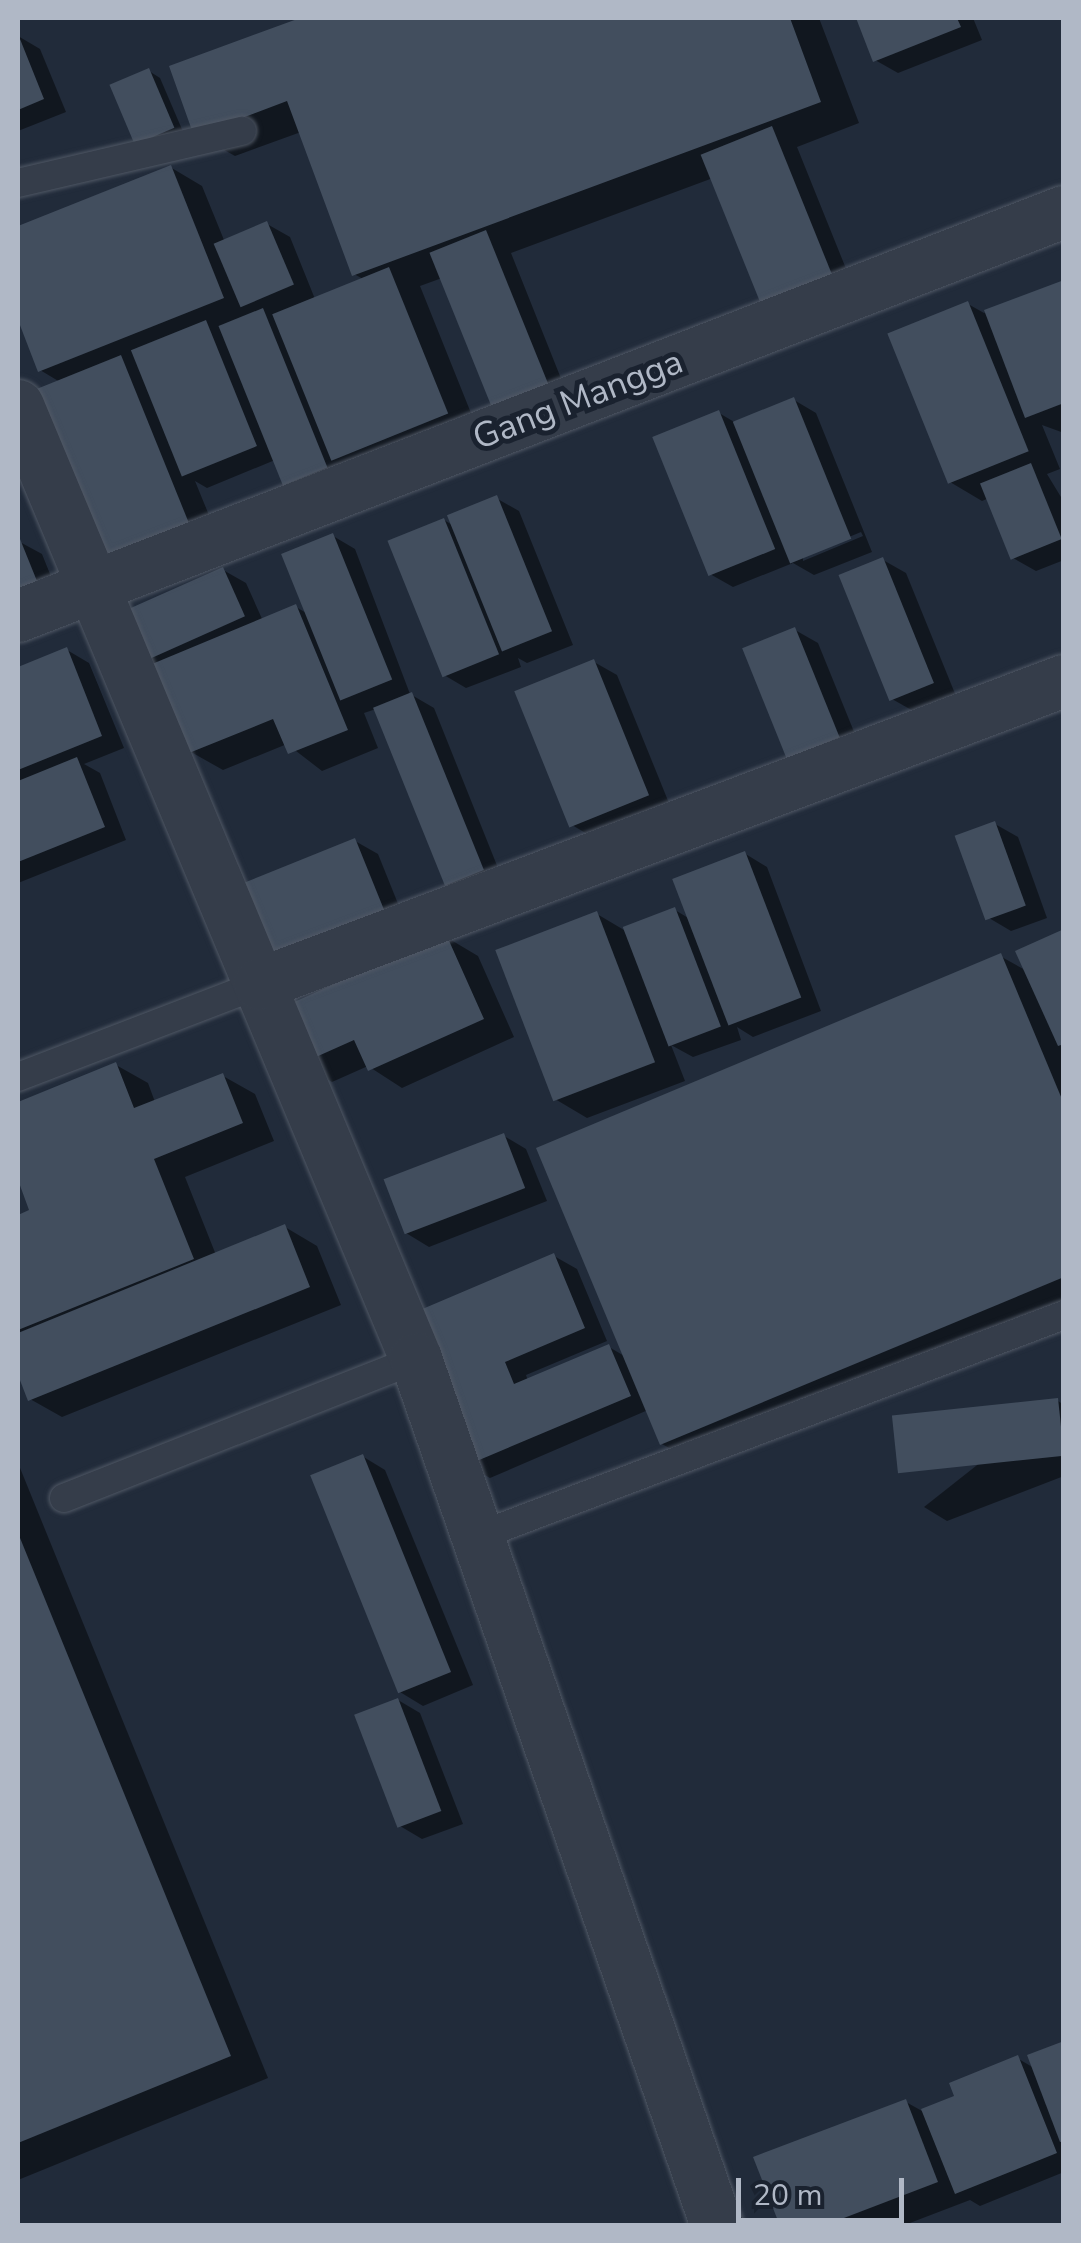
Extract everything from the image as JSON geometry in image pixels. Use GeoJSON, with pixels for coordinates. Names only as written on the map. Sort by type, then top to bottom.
{"type":"FeatureCollection","features":[{"type":"Feature","properties":{"kind":"street","name":"Gang Mangga"},"geometry":{"type":"LineString","coordinates":[[18,616],[1064,212]]}},
{"type":"Feature","properties":{"kind":"street"},"geometry":{"type":"LineString","coordinates":[[18,406],[416,1359],[481,1536],[716,2226]]}},
{"type":"Feature","properties":{"kind":"street"},"geometry":{"type":"LineString","coordinates":[[260,984],[1064,681]]}},
{"type":"Feature","properties":{"kind":"lane"},"geometry":{"type":"LineString","coordinates":[[18,183],[242,131]]}},
{"type":"Feature","properties":{"kind":"lane"},"geometry":{"type":"LineString","coordinates":[[18,1077],[260,984]]}},
{"type":"Feature","properties":{"kind":"lane"},"geometry":{"type":"LineString","coordinates":[[481,1536],[1064,1315]]}},
{"type":"Feature","properties":{"kind":"lane"},"geometry":{"type":"LineString","coordinates":[[64,1498],[416,1359]]}},
{"type":"Feature","properties":{"kind":"building"},"geometry":{"type":"Polygon","coordinates":[[[300,18],[790,18],[821,102],[352,276],[287,101],[194,136],[169,66],[300,18]]]}},
{"type":"Feature","properties":{"kind":"building"},"geometry":{"type":"Polygon","coordinates":[[[856,18],[957,18],[961,27],[873,62],[856,18]]]}},
{"type":"Feature","properties":{"kind":"building"},"geometry":{"type":"Polygon","coordinates":[[[18,34],[44,99],[18,110],[18,34]]]}},
{"type":"Feature","properties":{"kind":"building"},"geometry":{"type":"Polygon","coordinates":[[[149,68],[174,128],[135,145],[109,85],[149,68]]]}},
{"type":"Feature","properties":{"kind":"building"},"geometry":{"type":"Polygon","coordinates":[[[772,126],[834,279],[762,308],[701,155],[772,126]]]}},
{"type":"Feature","properties":{"kind":"building"},"geometry":{"type":"Polygon","coordinates":[[[171,165],[224,298],[38,372],[18,320],[18,226],[171,165]]]}},
{"type":"Feature","properties":{"kind":"building"},"geometry":{"type":"Polygon","coordinates":[[[267,221],[294,285],[241,307],[214,244],[267,221]]]}},
{"type":"Feature","properties":{"kind":"building"},"geometry":{"type":"Polygon","coordinates":[[[486,230],[550,388],[493,410],[429,253],[486,230]]]}},
{"type":"Feature","properties":{"kind":"building"},"geometry":{"type":"Polygon","coordinates":[[[389,267],[448,413],[331,461],[272,314],[389,267]]]}},
{"type":"Feature","properties":{"kind":"building"},"geometry":{"type":"Polygon","coordinates":[[[1064,280],[1064,403],[1025,418],[984,310],[1064,280]]]}},
{"type":"Feature","properties":{"kind":"building"},"geometry":{"type":"Polygon","coordinates":[[[968,301],[1029,451],[948,484],[887,334],[968,301]]]}},
{"type":"Feature","properties":{"kind":"building"},"geometry":{"type":"Polygon","coordinates":[[[263,308],[327,467],[283,485],[218,326],[263,308]]]}},
{"type":"Feature","properties":{"kind":"building"},"geometry":{"type":"Polygon","coordinates":[[[206,320],[257,446],[182,476],[131,350],[206,320]]]}},
{"type":"Feature","properties":{"kind":"building"},"geometry":{"type":"Polygon","coordinates":[[[121,355],[191,529],[98,567],[27,393],[121,355]]]}},
{"type":"Feature","properties":{"kind":"building"},"geometry":{"type":"Polygon","coordinates":[[[794,397],[851,539],[790,564],[733,422],[794,397]]]}},
{"type":"Feature","properties":{"kind":"building"},"geometry":{"type":"Polygon","coordinates":[[[719,410],[775,549],[708,576],[652,437],[719,410]]]}},
{"type":"Feature","properties":{"kind":"building"},"geometry":{"type":"Polygon","coordinates":[[[1031,463],[1062,539],[1011,560],[980,484],[1031,463]]]}},
{"type":"Feature","properties":{"kind":"building"},"geometry":{"type":"Polygon","coordinates":[[[497,495],[552,631],[502,652],[447,515],[497,495]]]}},
{"type":"Feature","properties":{"kind":"building"},"geometry":{"type":"Polygon","coordinates":[[[444,518],[499,654],[443,677],[387,541],[444,518]]]}},
{"type":"Feature","properties":{"kind":"building"},"geometry":{"type":"Polygon","coordinates":[[[333,533],[392,679],[340,700],[281,554],[333,533]]]}},
{"type":"Feature","properties":{"kind":"building"},"geometry":{"type":"Polygon","coordinates":[[[18,534],[43,596],[18,606],[18,534]]]}},
{"type":"Feature","properties":{"kind":"building"},"geometry":{"type":"Polygon","coordinates":[[[883,557],[934,683],[889,701],[838,575],[883,557]]]}},
{"type":"Feature","properties":{"kind":"building"},"geometry":{"type":"Polygon","coordinates":[[[223,567],[245,616],[143,662],[121,613],[223,567]]]}},
{"type":"Feature","properties":{"kind":"building"},"geometry":{"type":"Polygon","coordinates":[[[296,604],[348,730],[288,754],[273,719],[189,753],[152,664],[296,604]]]}},
{"type":"Feature","properties":{"kind":"building"},"geometry":{"type":"Polygon","coordinates":[[[795,627],[840,737],[787,759],[742,648],[795,627]]]}},
{"type":"Feature","properties":{"kind":"building"},"geometry":{"type":"Polygon","coordinates":[[[67,647],[102,736],[18,770],[18,667],[67,647]]]}},
{"type":"Feature","properties":{"kind":"building"},"geometry":{"type":"Polygon","coordinates":[[[594,659],[649,795],[569,828],[514,691],[594,659]]]}},
{"type":"Feature","properties":{"kind":"building"},"geometry":{"type":"Polygon","coordinates":[[[412,692],[484,870],[445,886],[373,708],[412,692]]]}},
{"type":"Feature","properties":{"kind":"building"},"geometry":{"type":"Polygon","coordinates":[[[77,757],[105,827],[18,862],[18,781],[77,757]]]}},
{"type":"Feature","properties":{"kind":"building"},"geometry":{"type":"Polygon","coordinates":[[[995,821],[1026,906],[985,920],[955,836],[995,821]]]}},
{"type":"Feature","properties":{"kind":"building"},"geometry":{"type":"Polygon","coordinates":[[[355,838],[385,913],[262,963],[232,888],[355,838]]]}},
{"type":"Feature","properties":{"kind":"building"},"geometry":{"type":"Polygon","coordinates":[[[745,851],[801,998],[728,1026],[672,879],[745,851]]]}},
{"type":"Feature","properties":{"kind":"building"},"geometry":{"type":"Polygon","coordinates":[[[675,907],[721,1026],[669,1047],[623,927],[675,907]]]}},
{"type":"Feature","properties":{"kind":"building"},"geometry":{"type":"Polygon","coordinates":[[[597,911],[655,1062],[553,1101],[495,950],[597,911]]]}},
{"type":"Feature","properties":{"kind":"building"},"geometry":{"type":"Polygon","coordinates":[[[1064,929],[1064,1044],[1058,1046],[1015,951],[1064,929]]]}},
{"type":"Feature","properties":{"kind":"building"},"geometry":{"type":"Polygon","coordinates":[[[446,934],[484,1019],[368,1071],[354,1040],[298,1065],[274,1011],[446,934]]]}},
{"type":"Feature","properties":{"kind":"building"},"geometry":{"type":"Polygon","coordinates":[[[1001,953],[1064,1104],[1064,1277],[660,1445],[536,1148],[1001,953]]]}},
{"type":"Feature","properties":{"kind":"building"},"geometry":{"type":"Polygon","coordinates":[[[116,1062],[134,1108],[223,1073],[243,1123],[154,1159],[194,1259],[18,1330],[18,1215],[29,1210],[18,1180],[18,1102],[116,1062]]]}},
{"type":"Feature","properties":{"kind":"building"},"geometry":{"type":"Polygon","coordinates":[[[504,1133],[525,1188],[405,1234],[384,1179],[504,1133]]]}},
{"type":"Feature","properties":{"kind":"building"},"geometry":{"type":"Polygon","coordinates":[[[285,1224],[310,1287],[28,1401],[18,1375],[18,1333],[285,1224]]]}},
{"type":"Feature","properties":{"kind":"building"},"geometry":{"type":"Polygon","coordinates":[[[554,1253],[585,1328],[505,1362],[514,1384],[609,1344],[631,1396],[465,1466],[413,1313],[554,1253]]]}},
{"type":"Feature","properties":{"kind":"building"},"geometry":{"type":"Polygon","coordinates":[[[1058,1398],[1064,1456],[898,1473],[892,1415],[1058,1398]]]}},
{"type":"Feature","properties":{"kind":"building"},"geometry":{"type":"Polygon","coordinates":[[[363,1454],[451,1672],[398,1693],[310,1475],[363,1454]]]}},
{"type":"Feature","properties":{"kind":"building"},"geometry":{"type":"Polygon","coordinates":[[[18,1533],[231,2056],[18,2143],[18,1533]]]}},
{"type":"Feature","properties":{"kind":"building"},"geometry":{"type":"Polygon","coordinates":[[[398,1698],[441,1811],[397,1828],[354,1715],[398,1698]]]}},
{"type":"Feature","properties":{"kind":"building"},"geometry":{"type":"Polygon","coordinates":[[[1064,2041],[1064,2141],[1060,2142],[1027,2055],[1064,2041]]]}},
{"type":"Feature","properties":{"kind":"building"},"geometry":{"type":"Polygon","coordinates":[[[1018,2055],[1057,2153],[955,2194],[921,2109],[954,2096],[949,2083],[1018,2055]]]}},
{"type":"Feature","properties":{"kind":"building"},"geometry":{"type":"Polygon","coordinates":[[[906,2099],[938,2182],[823,2226],[780,2226],[753,2157],[906,2099]]]}}]}
